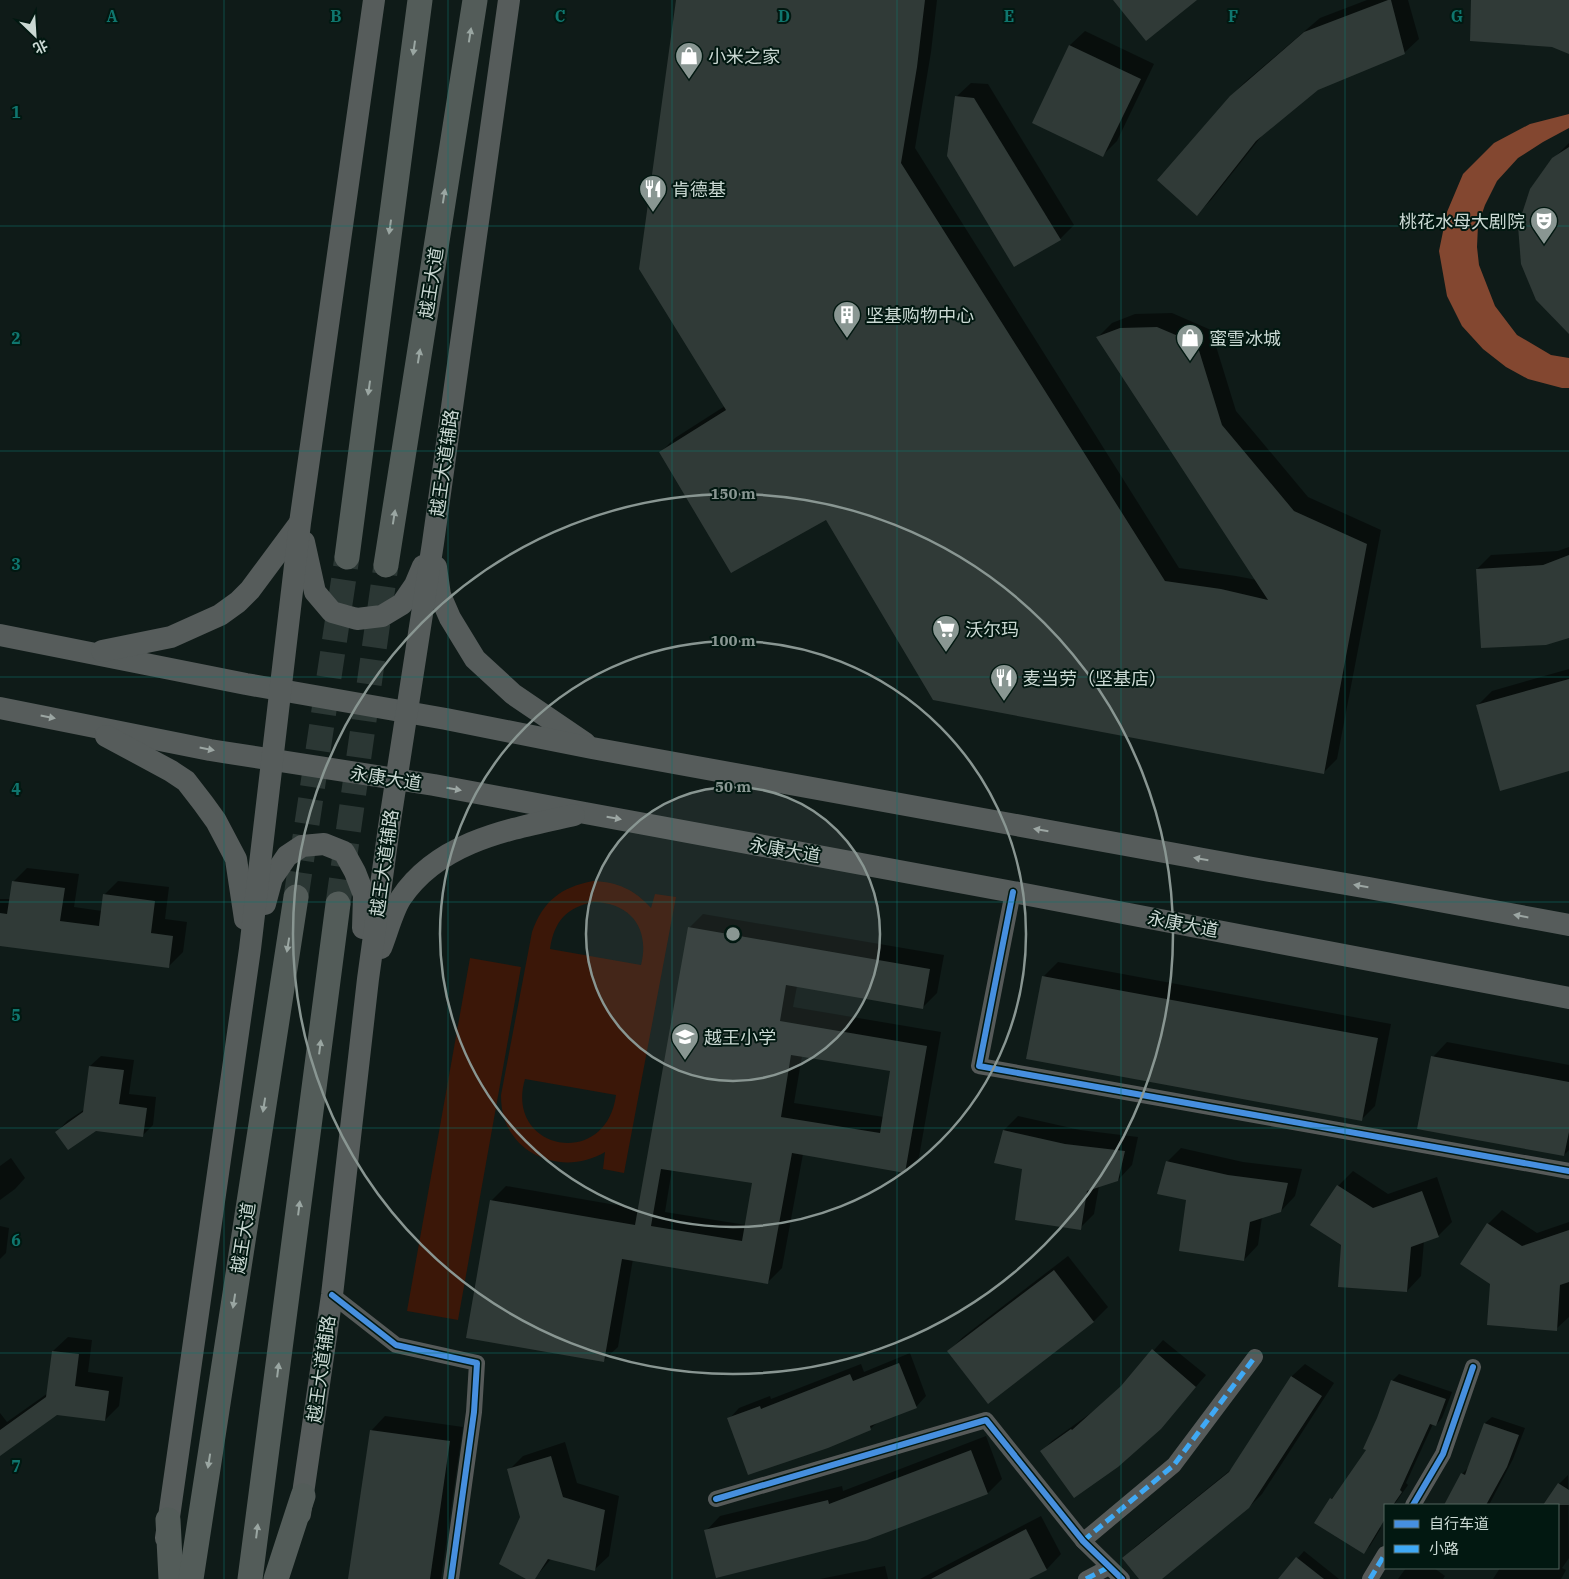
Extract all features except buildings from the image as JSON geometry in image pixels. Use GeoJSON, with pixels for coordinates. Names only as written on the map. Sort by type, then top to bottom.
{"type":"FeatureCollection","features":[{"type":"Feature","properties":{"kind":"main road"},"geometry":{"type":"LineString","coordinates":[[160,1579],[250,950],[300,524],[374,0]]}},
{"type":"Feature","properties":{"kind":"main road"},"geometry":{"type":"LineString","coordinates":[[347,557],[420,0]]}},
{"type":"Feature","properties":{"kind":"main road","name":"越王大道"},"geometry":{"type":"LineString","coordinates":[[386,565],[475,0]]}},
{"type":"Feature","properties":{"kind":"main road","name":"越王大道辅路"},"geometry":{"type":"LineString","coordinates":[[290,1579],[332,1295],[368,979],[396,779],[433,543],[509,0]]}},
{"type":"Feature","properties":{"kind":"main road"},"geometry":{"type":"LineString","coordinates":[[300,524],[315,592],[332,612],[357,619],[382,616],[402,604],[415,585],[433,543]]}},
{"type":"Feature","properties":{"kind":"main road"},"geometry":{"type":"LineString","coordinates":[[92,653],[171,637],[220,615],[238,602],[250,590],[300,524]]}},
{"type":"Feature","properties":{"kind":"main road"},"geometry":{"type":"LineString","coordinates":[[433,543],[440,595],[450,618],[475,659],[513,694],[592,748]]}},
{"type":"Feature","properties":{"kind":"main road"},"geometry":{"type":"LineString","coordinates":[[0,635],[280,690],[407,712],[592,748],[1369,888],[1569,926]]}},
{"type":"Feature","properties":{"kind":"main road","name":"永康大道"},"geometry":{"type":"LineString","coordinates":[[0,708],[210,750],[396,779],[1013,892],[1569,998]]}},
{"type":"Feature","properties":{"kind":"main road"},"geometry":{"type":"LineString","coordinates":[[86,725],[186,781],[216,820],[236,858],[250,950]]}},
{"type":"Feature","properties":{"kind":"main road"},"geometry":{"type":"LineString","coordinates":[[368,979],[401,898],[422,874],[442,858],[470,843],[508,830],[585,813]]}},
{"type":"Feature","properties":{"kind":"main road"},"geometry":{"type":"LineString","coordinates":[[250,950],[263,914],[272,878],[287,856],[302,846],[324,844],[344,852],[364,894],[363,931],[368,979]]}},
{"type":"Feature","properties":{"kind":"main road","name":"越王大道"},"geometry":{"type":"LineString","coordinates":[[191,1579],[296,896]]}},
{"type":"Feature","properties":{"kind":"main road"},"geometry":{"type":"LineString","coordinates":[[250,1579],[338,904]]}},
{"type":"Feature","properties":{"kind":"main road"},"geometry":{"type":"LineString","coordinates":[[276,1579],[302,1496]]}},
{"type":"Feature","properties":{"kind":"main road"},"geometry":{"type":"LineString","coordinates":[[168,1520],[171,1579]]}},
{"type":"Feature","properties":{"kind":"street"},"geometry":{"type":"LineString","coordinates":[[1013,892],[979,1066],[1569,1171]]}},
{"type":"Feature","properties":{"kind":"street"},"geometry":{"type":"LineString","coordinates":[[332,1295],[396,1346],[477,1363],[474,1412],[451,1579]]}},
{"type":"Feature","properties":{"kind":"street"},"geometry":{"type":"LineString","coordinates":[[1083,1541],[1174,1466],[1255,1357]]}},
{"type":"Feature","properties":{"kind":"street"},"geometry":{"type":"LineString","coordinates":[[1415,1504],[1444,1454],[1473,1367]]}},
{"type":"Feature","properties":{"kind":"street"},"geometry":{"type":"LineString","coordinates":[[716,1499],[986,1420],[1083,1541],[1122,1579]]}},
{"type":"Feature","properties":{"kind":"street"},"geometry":{"type":"LineString","coordinates":[[1370,1579],[1384,1556]]}},
{"type":"Feature","properties":{"kind":"street"},"geometry":{"type":"LineString","coordinates":[[1086,1579],[1109,1567]]}},
{"type":"Feature","properties":{"kind":"shaded area"},"geometry":{"type":"Polygon","coordinates":[[[1569,114],[1569,128],[1518,158],[1497,181],[1485,205],[1478,225],[1477,247],[1479,265],[1495,306],[1517,335],[1551,355],[1569,358],[1569,388],[1562,388],[1528,379],[1506,367],[1483,349],[1462,326],[1447,296],[1439,251],[1447,212],[1463,174],[1494,143],[1530,124],[1569,114]]]}},
{"type":"Feature","properties":{"kind":"shaded area"},"geometry":{"type":"Polygon","coordinates":[[[593,881],[618,885],[639,896],[651,908],[655,894],[676,897],[624,1173],[603,1169],[605,1152],[577,1162],[548,1160],[534,1154],[522,1146],[512,1135],[505,1121],[502,1108],[501,1095],[532,932],[536,921],[555,897],[572,887],[593,881]],[[594,902],[584,904],[563,917],[555,931],[550,949],[641,965],[643,941],[635,921],[619,907],[594,902]],[[525,1079],[522,1103],[529,1122],[542,1135],[559,1142],[577,1142],[595,1135],[608,1119],[616,1095],[525,1079]]]}},
{"type":"Feature","properties":{"kind":"shaded area"},"geometry":{"type":"Polygon","coordinates":[[[470,958],[521,967],[458,1320],[407,1311],[470,958]]]}},
{"type":"Feature","properties":{"kind":"tunnel"},"geometry":{"type":"LineString","coordinates":[[296,897],[347,557]]}},
{"type":"Feature","properties":{"kind":"tunnel"},"geometry":{"type":"LineString","coordinates":[[338,904],[386,565]]}},
{"type":"Feature","properties":{"kind":"marked path"},"geometry":{"type":"LineString","coordinates":[[1083,1541],[1174,1465],[1255,1357]]}},
{"type":"Feature","properties":{"kind":"marked path"},"geometry":{"type":"LineString","coordinates":[[1370,1579],[1384,1556]]}},
{"type":"Feature","properties":{"kind":"marked path"},"geometry":{"type":"LineString","coordinates":[[1086,1579],[1109,1567]]}},
{"type":"Feature","properties":{"kind":"cycle path"},"geometry":{"type":"LineString","coordinates":[[1013,892],[979,1066],[1569,1171]]}},
{"type":"Feature","properties":{"kind":"cycle path"},"geometry":{"type":"LineString","coordinates":[[332,1295],[396,1345],[477,1363],[474,1412],[451,1579]]}},
{"type":"Feature","properties":{"kind":"cycle path"},"geometry":{"type":"LineString","coordinates":[[1414,1504],[1443,1454],[1473,1367]]}},
{"type":"Feature","properties":{"kind":"cycle path"},"geometry":{"type":"LineString","coordinates":[[716,1499],[986,1420],[1083,1541],[1122,1579]]}},
{"type":"Feature","properties":{"kind":"place","name":"小米之家"},"geometry":{"type":"Point","coordinates":[689,80]}},
{"type":"Feature","properties":{"kind":"place","name":"肯德基"},"geometry":{"type":"Point","coordinates":[653,213]}},
{"type":"Feature","properties":{"kind":"place","name":"桃花水母大剧院"},"geometry":{"type":"Point","coordinates":[1544,245]}},
{"type":"Feature","properties":{"kind":"place","name":"坚基购物中心"},"geometry":{"type":"Point","coordinates":[847,339]}},
{"type":"Feature","properties":{"kind":"place","name":"蜜雪冰城"},"geometry":{"type":"Point","coordinates":[1190,362]}},
{"type":"Feature","properties":{"kind":"place","name":"沃尔玛"},"geometry":{"type":"Point","coordinates":[946,653]}},
{"type":"Feature","properties":{"kind":"place","name":"麦当劳（坚基店）"},"geometry":{"type":"Point","coordinates":[1004,702]}},
{"type":"Feature","properties":{"kind":"place","name":"越王小学"},"geometry":{"type":"Point","coordinates":[685,1061]}}]}
